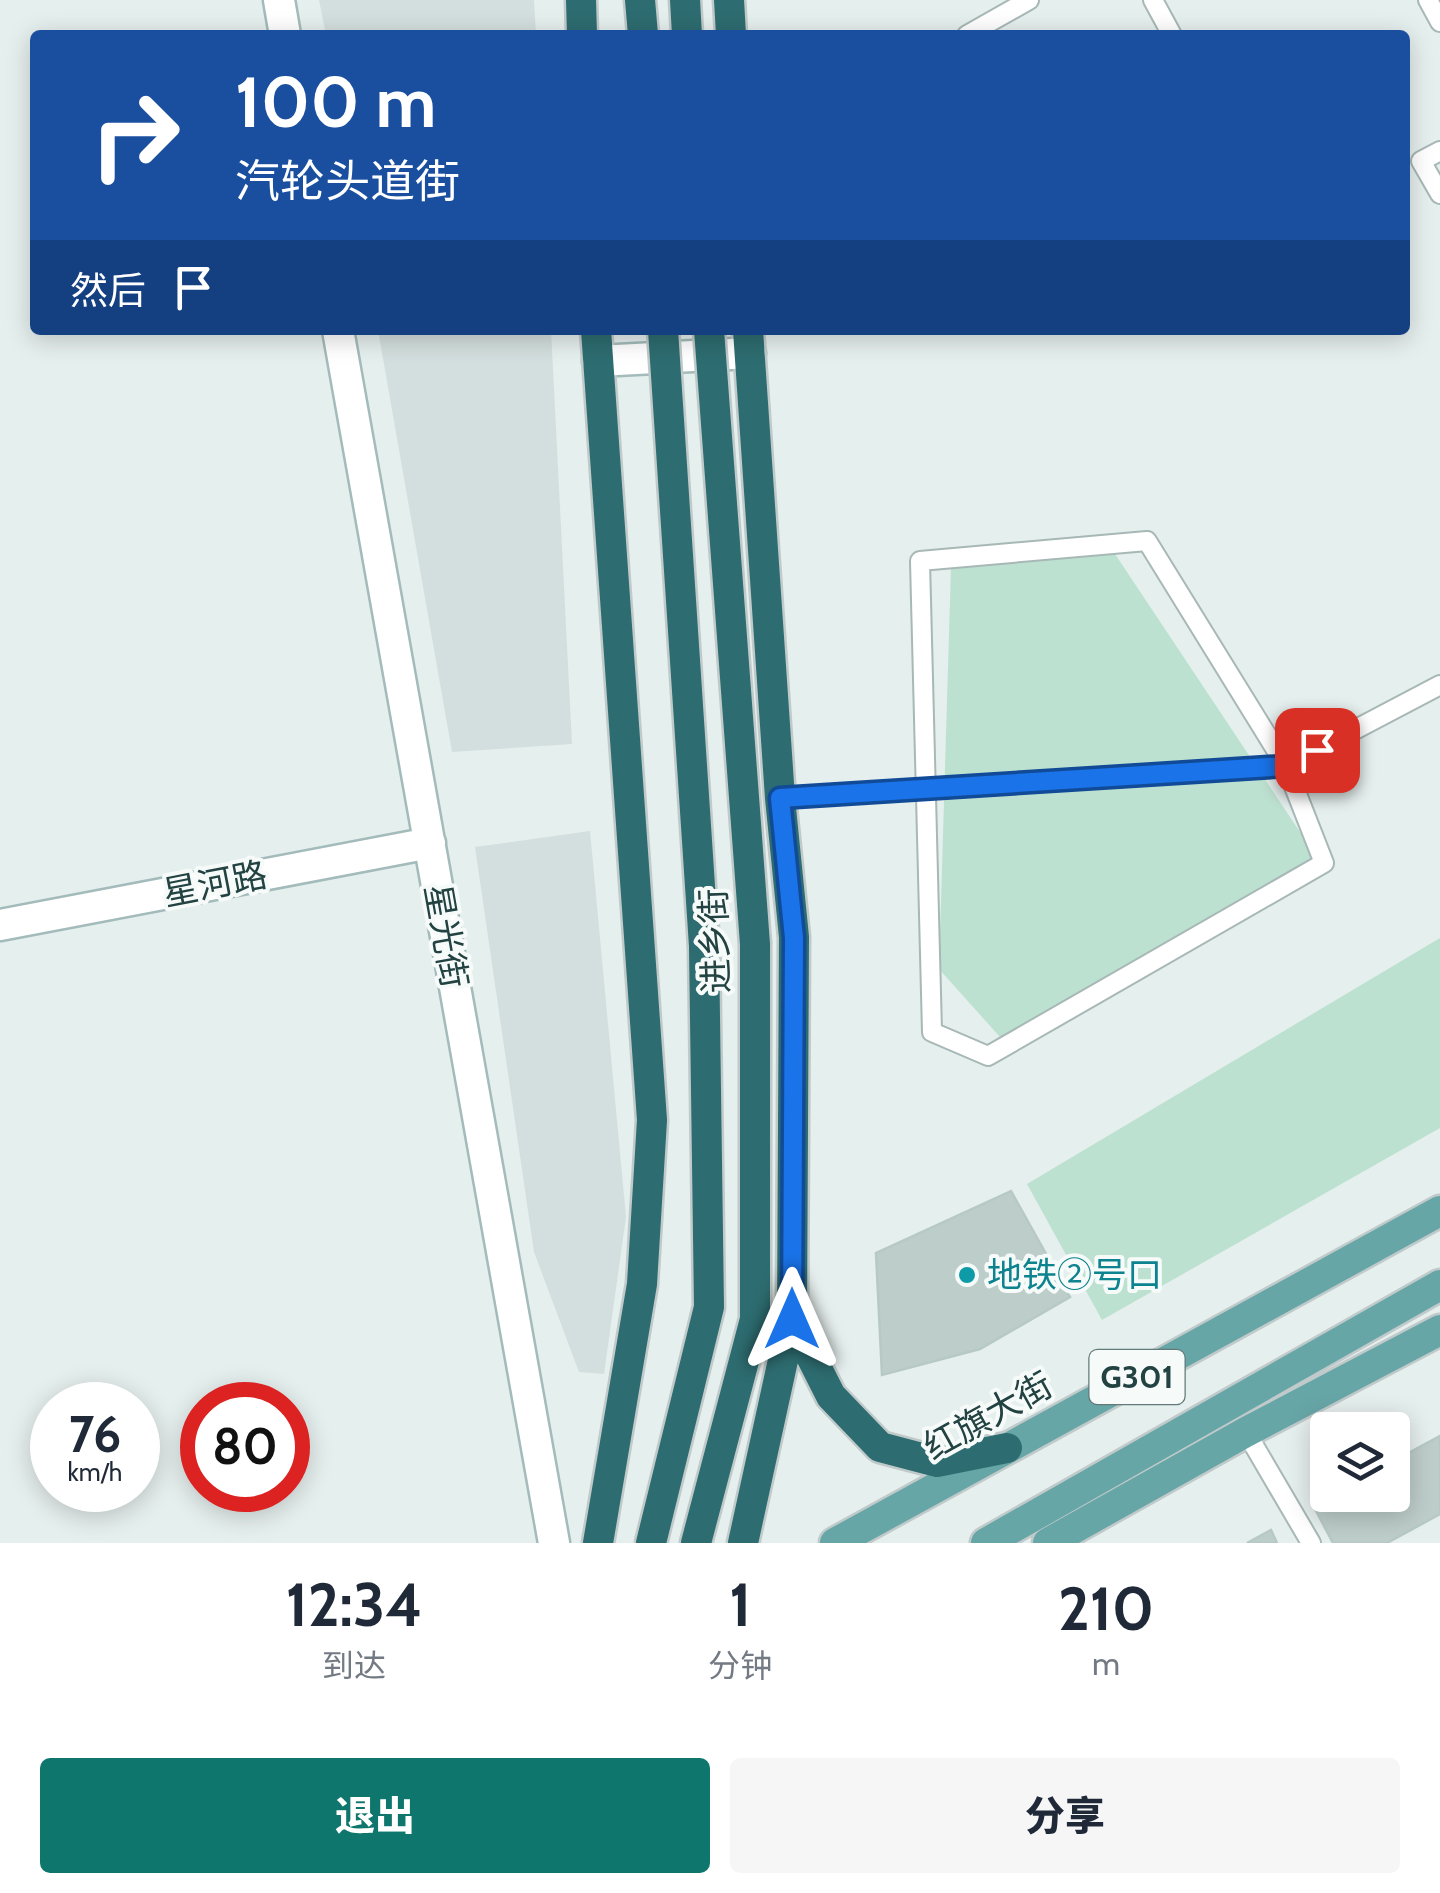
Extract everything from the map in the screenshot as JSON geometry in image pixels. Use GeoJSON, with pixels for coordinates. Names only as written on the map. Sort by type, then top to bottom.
{"type":"FeatureCollection","features":[{"type":"Feature","properties":{"kind":"highway"},"geometry":{"type":"LineString","coordinates":[[581,0],[582,30]]}},
{"type":"Feature","properties":{"kind":"highway"},"geometry":{"type":"LineString","coordinates":[[640,0],[643,30]]}},
{"type":"Feature","properties":{"kind":"highway"},"geometry":{"type":"LineString","coordinates":[[685,0],[688,30]]}},
{"type":"Feature","properties":{"kind":"highway"},"geometry":{"type":"LineString","coordinates":[[729,0],[731,30]]}},
{"type":"Feature","properties":{"kind":"highway","name":"进乡街"},"geometry":{"type":"LineString","coordinates":[[596,335],[652,1120],[642,1284],[598,1543]]}},
{"type":"Feature","properties":{"kind":"highway","name":"进乡街"},"geometry":{"type":"LineString","coordinates":[[651,1543],[709,1306],[704,946],[663,335]]}},
{"type":"Feature","properties":{"kind":"highway","name":"进乡街"},"geometry":{"type":"LineString","coordinates":[[696,1543],[755,1319],[755,944],[709,335]]}},
{"type":"Feature","properties":{"kind":"highway"},"geometry":{"type":"LineString","coordinates":[[743,1543],[792,1319],[794,938],[780,798],[749,342]]}},
{"type":"Feature","properties":{"kind":"highway"},"geometry":{"type":"LineString","coordinates":[[792,1319],[831,1396],[880,1446],[937,1462],[1008,1448]]}},
{"type":"Feature","properties":{"kind":"main road","name":"红旗大街"},"geometry":{"type":"LineString","coordinates":[[835,1543],[1440,1210]]}},
{"type":"Feature","properties":{"kind":"main road"},"geometry":{"type":"LineString","coordinates":[[986,1543],[1440,1285]]}},
{"type":"Feature","properties":{"kind":"main road"},"geometry":{"type":"LineString","coordinates":[[1048,1543],[1440,1330]]}},
{"type":"Feature","properties":{"kind":"street"},"geometry":{"type":"LineString","coordinates":[[279,0],[285,30]]}},
{"type":"Feature","properties":{"kind":"street","name":"星光街"},"geometry":{"type":"LineString","coordinates":[[339,335],[554,1543]]}},
{"type":"Feature","properties":{"kind":"street"},"geometry":{"type":"LineString","coordinates":[[598,361],[749,342]]}},
{"type":"Feature","properties":{"kind":"street","name":"星河路"},"geometry":{"type":"LineString","coordinates":[[0,925],[430,843]]}},
{"type":"Feature","properties":{"kind":"lane"},"geometry":{"type":"LineString","coordinates":[[976,30],[1029,0]]}},
{"type":"Feature","properties":{"kind":"lane"},"geometry":{"type":"LineString","coordinates":[[1153,0],[1169,30]]}},
{"type":"Feature","properties":{"kind":"lane"},"geometry":{"type":"LineString","coordinates":[[1428,0],[1440,22]]}},
{"type":"Feature","properties":{"kind":"lane"},"geometry":{"type":"LineString","coordinates":[[1440,150],[1413,164],[1440,194]]}},
{"type":"Feature","properties":{"kind":"lane"},"geometry":{"type":"LineString","coordinates":[[1147,541],[1286,766],[1324,863],[988,1056],[932,1032],[928,790],[920,561],[1147,541]]}},
{"type":"Feature","properties":{"kind":"lane"},"geometry":{"type":"LineString","coordinates":[[780,798],[1286,766],[1440,685]]}},
{"type":"Feature","properties":{"kind":"lane"},"geometry":{"type":"LineString","coordinates":[[1246,1432],[1310,1543]]}},
{"type":"Feature","properties":{"kind":"shaded area"},"geometry":{"type":"Polygon","coordinates":[[[319,0],[534,0],[536,30],[325,30],[319,0]]]}},
{"type":"Feature","properties":{"kind":"shaded area"},"geometry":{"type":"Polygon","coordinates":[[[379,335],[551,335],[572,744],[452,752],[379,335]]]}},
{"type":"Feature","properties":{"kind":"shaded area"},"geometry":{"type":"Polygon","coordinates":[[[590,831],[626,1217],[604,1374],[579,1372],[534,1252],[475,847],[590,831]]]}},
{"type":"Feature","properties":{"kind":"green space"},"geometry":{"type":"Polygon","coordinates":[[[1111,548],[1316,856],[1000,1037],[939,969],[951,567],[1111,548]]]}},
{"type":"Feature","properties":{"kind":"green space"},"geometry":{"type":"Polygon","coordinates":[[[1440,938],[1440,1128],[1102,1320],[1027,1184],[1440,938]]]}},
{"type":"Feature","properties":{"kind":"building","name":"地铁②号口"},"geometry":{"type":"Polygon","coordinates":[[[1011,1191],[1070,1297],[980,1349],[882,1375],[876,1253],[1011,1191]]]}},
{"type":"Feature","properties":{"kind":"building"},"geometry":{"type":"Polygon","coordinates":[[[1440,1436],[1440,1514],[1387,1543],[1333,1543],[1317,1512],[1410,1512],[1410,1452],[1440,1436]]]}},
{"type":"Feature","properties":{"kind":"building"},"geometry":{"type":"Polygon","coordinates":[[[1271,1530],[1277,1543],[1247,1543],[1271,1530]]]}},
{"type":"Feature","properties":{"kind":"place","name":"地铁②号口"},"geometry":{"type":"Point","coordinates":[967,1275]}},
{"type":"Feature","properties":{"kind":"route"},"geometry":{"type":"LineString","coordinates":[[792,1319],[794,938],[780,798],[1286,766],[1317,750]]}}]}
